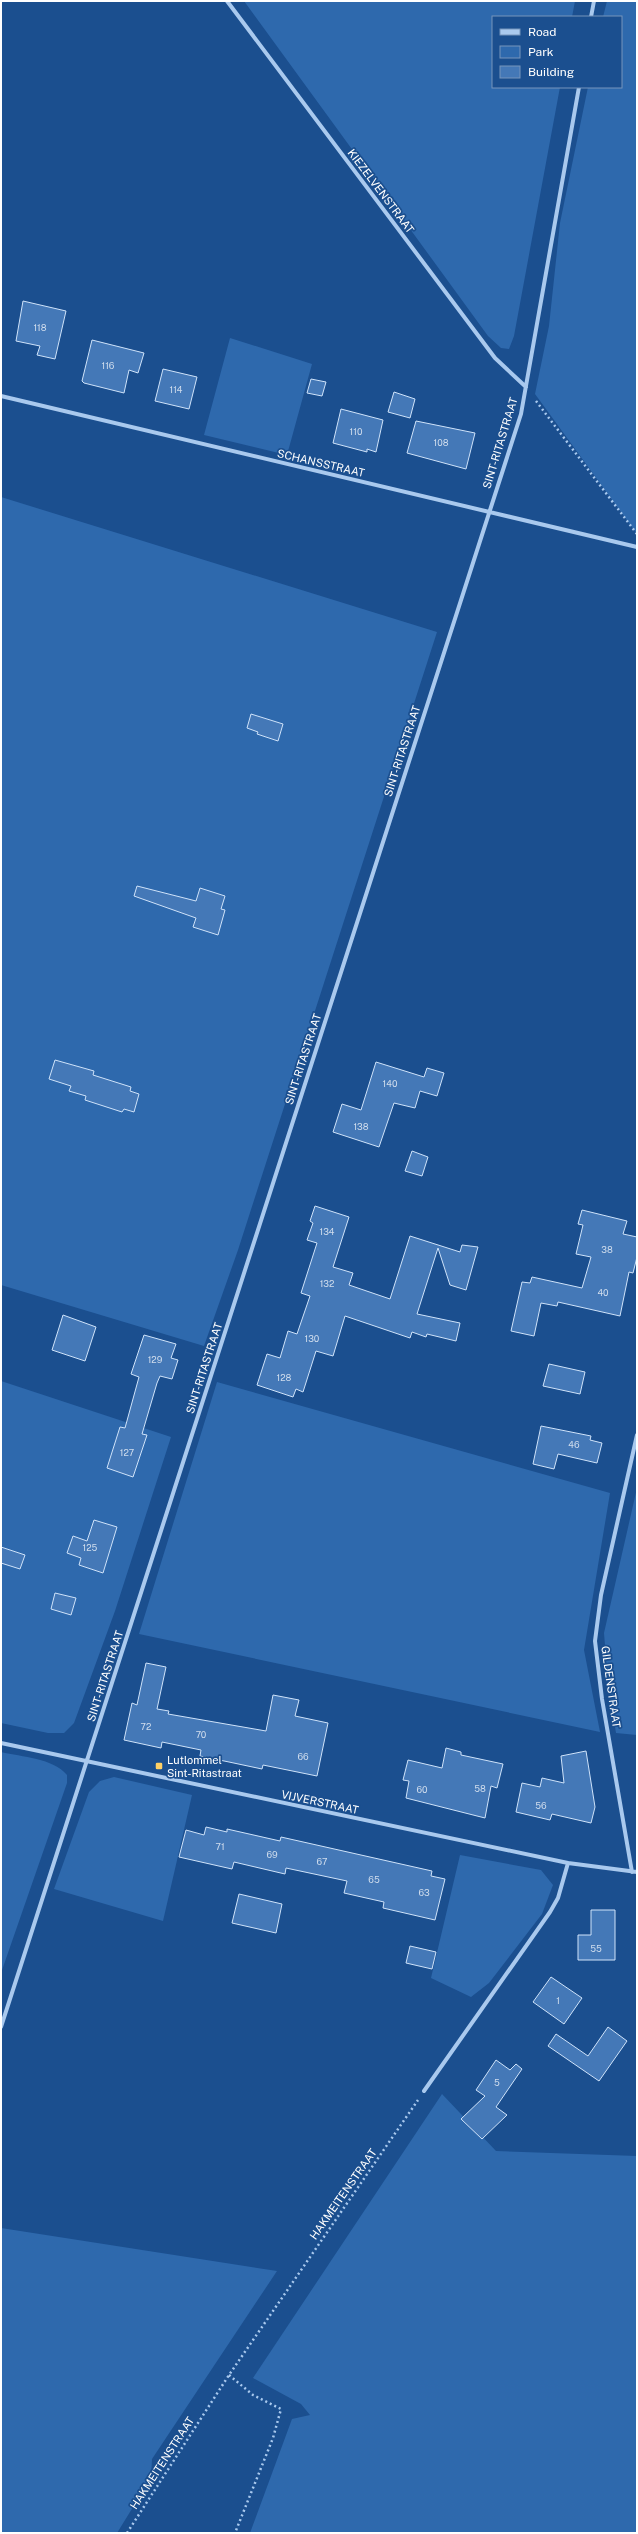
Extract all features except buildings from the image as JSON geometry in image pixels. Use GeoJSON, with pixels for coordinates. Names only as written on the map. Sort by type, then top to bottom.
{"type":"FeatureCollection","features":[{"type":"Feature","properties":{"kind":"street","name":"KIEZELVENSTRAAT"},"geometry":{"type":"LineString","coordinates":[[227,1],[495,358],[526,387]]}},
{"type":"Feature","properties":{"kind":"street"},"geometry":{"type":"LineString","coordinates":[[591,16],[594,1]]}},
{"type":"Feature","properties":{"kind":"street","name":"SINT-RITASTRAAT"},"geometry":{"type":"LineString","coordinates":[[1,2027],[488,512],[521,414],[579,88]]}},
{"type":"Feature","properties":{"kind":"street","name":"SCHANSSTRAAT"},"geometry":{"type":"LineString","coordinates":[[1,396],[637,547]]}},
{"type":"Feature","properties":{"kind":"street","name":"GILDENSTRAAT"},"geometry":{"type":"LineString","coordinates":[[635,1872],[598,1677],[595,1641],[601,1595],[637,1435]]}},
{"type":"Feature","properties":{"kind":"street","name":"VIJVERSTRAAT"},"geometry":{"type":"LineString","coordinates":[[1,1743],[568,1863],[635,1872]]}},
{"type":"Feature","properties":{"kind":"street"},"geometry":{"type":"LineString","coordinates":[[424,2091],[550,1912],[558,1898],[568,1863]]}},
{"type":"Feature","properties":{"kind":"path"},"geometry":{"type":"LineString","coordinates":[[526,387],[637,534]]}},
{"type":"Feature","properties":{"kind":"path","name":"HAKMEITENSTRAAT"},"geometry":{"type":"LineString","coordinates":[[127,2533],[229,2375],[424,2091]]}},
{"type":"Feature","properties":{"kind":"path"},"geometry":{"type":"LineString","coordinates":[[229,2375],[253,2395],[282,2409],[273,2438],[235,2533]]}},
{"type":"Feature","properties":{"kind":"green space"},"geometry":{"type":"Polygon","coordinates":[[[244,1],[575,1],[572,16],[492,16],[492,88],[560,88],[514,336],[509,349],[501,348],[488,336],[244,1]]]}},
{"type":"Feature","properties":{"kind":"green space"},"geometry":{"type":"Polygon","coordinates":[[[607,1],[637,1],[637,534],[535,394],[549,326],[560,223],[588,88],[622,88],[622,16],[603,16],[607,1]]]}},
{"type":"Feature","properties":{"kind":"green space"},"geometry":{"type":"Polygon","coordinates":[[[230,338],[312,364],[287,455],[204,435],[230,338]]]}},
{"type":"Feature","properties":{"kind":"green space"},"geometry":{"type":"Polygon","coordinates":[[[1,497],[437,632],[238,1250],[204,1346],[1,1285],[1,497]]]}},
{"type":"Feature","properties":{"kind":"green space"},"geometry":{"type":"Polygon","coordinates":[[[1,1381],[171,1437],[115,1611],[74,1723],[64,1733],[48,1733],[1,1723],[1,1381]]]}},
{"type":"Feature","properties":{"kind":"green space"},"geometry":{"type":"Polygon","coordinates":[[[217,1382],[610,1493],[584,1650],[600,1732],[139,1634],[217,1382]]]}},
{"type":"Feature","properties":{"kind":"green space"},"geometry":{"type":"Polygon","coordinates":[[[637,1488],[637,1735],[616,1733],[608,1683],[604,1633],[637,1488]]]}},
{"type":"Feature","properties":{"kind":"green space"},"geometry":{"type":"Polygon","coordinates":[[[1,1752],[37,1759],[54,1765],[67,1775],[67,1783],[1,1973],[1,1752]]]}},
{"type":"Feature","properties":{"kind":"green space"},"geometry":{"type":"Polygon","coordinates":[[[114,1777],[192,1795],[163,1921],[54,1889],[89,1792],[100,1781],[114,1777]]]}},
{"type":"Feature","properties":{"kind":"green space"},"geometry":{"type":"Polygon","coordinates":[[[460,1855],[541,1870],[553,1885],[542,1914],[489,1983],[471,1997],[431,1978],[460,1855]]]}},
{"type":"Feature","properties":{"kind":"green space"},"geometry":{"type":"Polygon","coordinates":[[[442,2094],[496,2151],[637,2156],[637,2533],[250,2533],[292,2419],[310,2415],[301,2404],[253,2378],[442,2094]]]}},
{"type":"Feature","properties":{"kind":"green space"},"geometry":{"type":"Polygon","coordinates":[[[1,2228],[277,2271],[152,2459],[151,2478],[117,2533],[1,2533],[1,2228]]]}},
{"type":"Feature","properties":{"kind":"place","name":"Lutlommel Sint-Ritastraat"},"geometry":{"type":"Point","coordinates":[159,1766]}}]}
